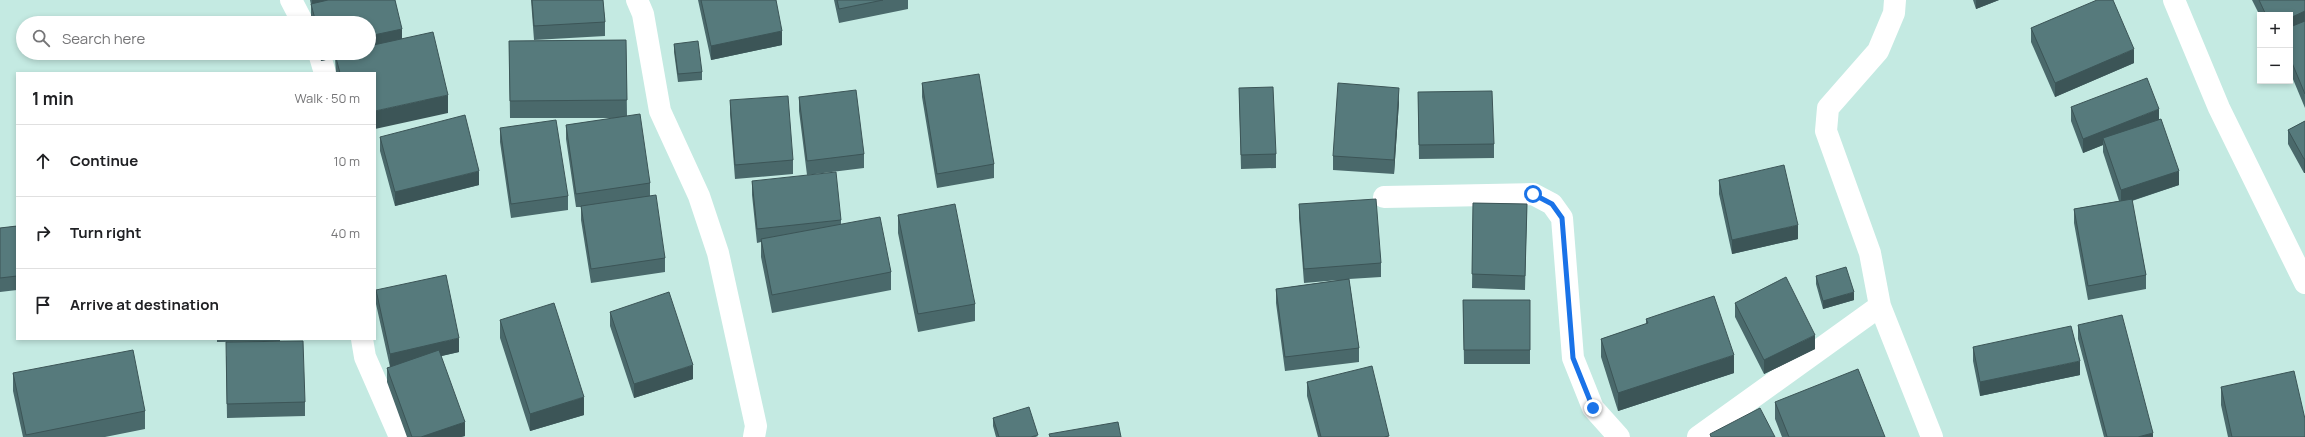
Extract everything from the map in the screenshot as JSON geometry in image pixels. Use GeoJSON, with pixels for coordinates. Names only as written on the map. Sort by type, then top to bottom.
{"type":"FeatureCollection","features":[{"type":"Feature","properties":{"kind":"street"},"geometry":{"type":"LineString","coordinates":[[291,0],[299,16]]}},
{"type":"Feature","properties":{"kind":"street"},"geometry":{"type":"LineString","coordinates":[[637,0],[643,14],[660,111],[699,196],[718,253],[756,426],[754,437]]}},
{"type":"Feature","properties":{"kind":"street"},"geometry":{"type":"LineString","coordinates":[[1895,0],[1894,13],[1878,51],[1828,108],[1826,131],[1870,253],[1880,306],[1932,437]]}},
{"type":"Feature","properties":{"kind":"street"},"geometry":{"type":"LineString","coordinates":[[2174,0],[2219,108],[2305,283]]}},
{"type":"Feature","properties":{"kind":"street"},"geometry":{"type":"LineString","coordinates":[[321,60],[325,72]]}},
{"type":"Feature","properties":{"kind":"street"},"geometry":{"type":"LineString","coordinates":[[1384,197],[1533,194],[1552,204],[1562,218],[1573,358],[1593,408],[1619,437]]}},
{"type":"Feature","properties":{"kind":"street"},"geometry":{"type":"LineString","coordinates":[[1698,437],[1880,306]]}},
{"type":"Feature","properties":{"kind":"street"},"geometry":{"type":"LineString","coordinates":[[362,340],[365,357],[400,437]]}},
{"type":"Feature","properties":{"kind":"building"},"geometry":{"type":"Polygon","coordinates":[[[328,0],[395,0],[402,29],[376,35],[376,16],[314,16],[311,4],[328,0]]]}},
{"type":"Feature","properties":{"kind":"building"},"geometry":{"type":"Polygon","coordinates":[[[532,0],[603,0],[605,22],[534,26],[532,0]]]}},
{"type":"Feature","properties":{"kind":"building"},"geometry":{"type":"Polygon","coordinates":[[[701,0],[776,0],[782,31],[711,46],[701,0]]]}},
{"type":"Feature","properties":{"kind":"building"},"geometry":{"type":"Polygon","coordinates":[[[837,0],[883,0],[839,9],[837,0]]]}},
{"type":"Feature","properties":{"kind":"building"},"geometry":{"type":"Polygon","coordinates":[[[2097,0],[2113,0],[2134,49],[2055,83],[2031,28],[2097,0]]]}},
{"type":"Feature","properties":{"kind":"building"},"geometry":{"type":"Polygon","coordinates":[[[2259,0],[2305,0],[2305,11],[2293,17],[2293,12],[2265,12],[2259,0]]]}},
{"type":"Feature","properties":{"kind":"building"},"geometry":{"type":"Polygon","coordinates":[[[2305,21],[2305,94],[2293,65],[2293,26],[2305,21]]]}},
{"type":"Feature","properties":{"kind":"building"},"geometry":{"type":"Polygon","coordinates":[[[433,32],[448,95],[376,111],[376,72],[340,72],[337,60],[376,60],[376,44],[433,32]]]}},
{"type":"Feature","properties":{"kind":"building"},"geometry":{"type":"Polygon","coordinates":[[[626,40],[627,100],[510,101],[509,41],[626,40]]]}},
{"type":"Feature","properties":{"kind":"building"},"geometry":{"type":"Polygon","coordinates":[[[698,41],[702,72],[678,74],[674,44],[698,41]]]}},
{"type":"Feature","properties":{"kind":"building"},"geometry":{"type":"Polygon","coordinates":[[[979,74],[994,164],[937,174],[922,83],[979,74]]]}},
{"type":"Feature","properties":{"kind":"building"},"geometry":{"type":"Polygon","coordinates":[[[2147,78],[2159,109],[2083,139],[2071,107],[2147,78]]]}},
{"type":"Feature","properties":{"kind":"building"},"geometry":{"type":"Polygon","coordinates":[[[1338,83],[1399,88],[1394,160],[1333,156],[1338,83]]]}},
{"type":"Feature","properties":{"kind":"building"},"geometry":{"type":"Polygon","coordinates":[[[1273,87],[1276,154],[1241,155],[1239,88],[1273,87]]]}},
{"type":"Feature","properties":{"kind":"building"},"geometry":{"type":"Polygon","coordinates":[[[856,90],[864,154],[807,161],[799,97],[856,90]]]}},
{"type":"Feature","properties":{"kind":"building"},"geometry":{"type":"Polygon","coordinates":[[[1492,91],[1494,144],[1419,145],[1418,92],[1492,91]]]}},
{"type":"Feature","properties":{"kind":"building"},"geometry":{"type":"Polygon","coordinates":[[[788,96],[793,160],[735,165],[730,100],[788,96]]]}},
{"type":"Feature","properties":{"kind":"building"},"geometry":{"type":"Polygon","coordinates":[[[640,114],[650,183],[576,194],[566,125],[640,114]]]}},
{"type":"Feature","properties":{"kind":"building"},"geometry":{"type":"Polygon","coordinates":[[[465,115],[479,171],[395,192],[380,137],[465,115]]]}},
{"type":"Feature","properties":{"kind":"building"},"geometry":{"type":"Polygon","coordinates":[[[2161,119],[2179,171],[2121,190],[2103,138],[2161,119]]]}},
{"type":"Feature","properties":{"kind":"building"},"geometry":{"type":"Polygon","coordinates":[[[556,120],[568,196],[511,204],[500,128],[556,120]]]}},
{"type":"Feature","properties":{"kind":"building"},"geometry":{"type":"Polygon","coordinates":[[[2305,121],[2305,159],[2304,159],[2288,130],[2305,121]]]}},
{"type":"Feature","properties":{"kind":"building"},"geometry":{"type":"Polygon","coordinates":[[[1784,165],[1798,225],[1732,240],[1719,180],[1784,165]]]}},
{"type":"Feature","properties":{"kind":"building"},"geometry":{"type":"Polygon","coordinates":[[[836,172],[841,220],[757,229],[752,181],[836,172]]]}},
{"type":"Feature","properties":{"kind":"building"},"geometry":{"type":"Polygon","coordinates":[[[656,195],[665,258],[591,269],[581,206],[656,195]]]}},
{"type":"Feature","properties":{"kind":"building"},"geometry":{"type":"Polygon","coordinates":[[[1376,199],[1381,263],[1304,269],[1299,204],[1376,199]]]}},
{"type":"Feature","properties":{"kind":"building"},"geometry":{"type":"Polygon","coordinates":[[[2132,199],[2146,275],[2088,286],[2074,209],[2132,199]]]}},
{"type":"Feature","properties":{"kind":"building"},"geometry":{"type":"Polygon","coordinates":[[[1473,203],[1527,204],[1525,276],[1472,274],[1473,203]]]}},
{"type":"Feature","properties":{"kind":"building"},"geometry":{"type":"Polygon","coordinates":[[[955,204],[975,304],[918,314],[898,215],[955,204]]]}},
{"type":"Feature","properties":{"kind":"building"},"geometry":{"type":"Polygon","coordinates":[[[880,217],[891,272],[772,295],[761,239],[880,217]]]}},
{"type":"Feature","properties":{"kind":"building"},"geometry":{"type":"Polygon","coordinates":[[[16,226],[16,276],[0,278],[0,228],[16,226]]]}},
{"type":"Feature","properties":{"kind":"building"},"geometry":{"type":"Polygon","coordinates":[[[1846,267],[1854,292],[1823,301],[1816,276],[1846,267]]]}},
{"type":"Feature","properties":{"kind":"building"},"geometry":{"type":"Polygon","coordinates":[[[446,275],[459,338],[390,354],[376,290],[446,275]]]}},
{"type":"Feature","properties":{"kind":"building"},"geometry":{"type":"Polygon","coordinates":[[[1786,277],[1815,335],[1764,360],[1735,303],[1786,277]]]}},
{"type":"Feature","properties":{"kind":"building"},"geometry":{"type":"Polygon","coordinates":[[[1349,279],[1359,348],[1285,357],[1276,289],[1349,279]]]}},
{"type":"Feature","properties":{"kind":"building"},"geometry":{"type":"Polygon","coordinates":[[[669,292],[693,365],[634,384],[610,312],[669,292]]]}},
{"type":"Feature","properties":{"kind":"building"},"geometry":{"type":"Polygon","coordinates":[[[1714,296],[1734,355],[1618,393],[1601,339],[1648,323],[1646,319],[1714,296]]]}},
{"type":"Feature","properties":{"kind":"building"},"geometry":{"type":"Polygon","coordinates":[[[1463,300],[1530,300],[1530,350],[1464,350],[1463,300]]]}},
{"type":"Feature","properties":{"kind":"building"},"geometry":{"type":"Polygon","coordinates":[[[554,303],[584,397],[530,414],[500,320],[554,303]]]}},
{"type":"Feature","properties":{"kind":"building"},"geometry":{"type":"Polygon","coordinates":[[[2122,315],[2153,433],[2138,437],[2107,437],[2078,325],[2122,315]]]}},
{"type":"Feature","properties":{"kind":"building"},"geometry":{"type":"Polygon","coordinates":[[[2071,326],[2080,361],[1980,382],[1973,347],[2071,326]]]}},
{"type":"Feature","properties":{"kind":"building"},"geometry":{"type":"Polygon","coordinates":[[[303,341],[305,402],[227,404],[226,342],[303,341]]]}},
{"type":"Feature","properties":{"kind":"building"},"geometry":{"type":"Polygon","coordinates":[[[133,350],[145,411],[26,435],[13,373],[133,350]]]}},
{"type":"Feature","properties":{"kind":"building"},"geometry":{"type":"Polygon","coordinates":[[[439,350],[465,422],[421,437],[412,437],[387,368],[439,350]]]}},
{"type":"Feature","properties":{"kind":"building"},"geometry":{"type":"Polygon","coordinates":[[[1372,366],[1389,436],[1321,437],[1307,382],[1372,366]]]}},
{"type":"Feature","properties":{"kind":"building"},"geometry":{"type":"Polygon","coordinates":[[[1858,369],[1885,437],[1789,437],[1775,402],[1858,369]]]}},
{"type":"Feature","properties":{"kind":"building"},"geometry":{"type":"Polygon","coordinates":[[[2294,371],[2305,419],[2305,437],[2232,437],[2221,387],[2294,371]]]}},
{"type":"Feature","properties":{"kind":"building"},"geometry":{"type":"Polygon","coordinates":[[[1029,407],[1038,435],[1031,437],[999,437],[993,418],[1029,407]]]}},
{"type":"Feature","properties":{"kind":"building"},"geometry":{"type":"Polygon","coordinates":[[[1760,408],[1775,437],[1711,437],[1710,434],[1760,408]]]}},
{"type":"Feature","properties":{"kind":"building"},"geometry":{"type":"Polygon","coordinates":[[[1118,422],[1121,437],[1050,437],[1049,434],[1118,422]]]}},
{"type":"Feature","properties":{"kind":"route"},"geometry":{"type":"LineString","coordinates":[[1533,194],[1552,204],[1562,218],[1573,358],[1593,408]]}}]}
